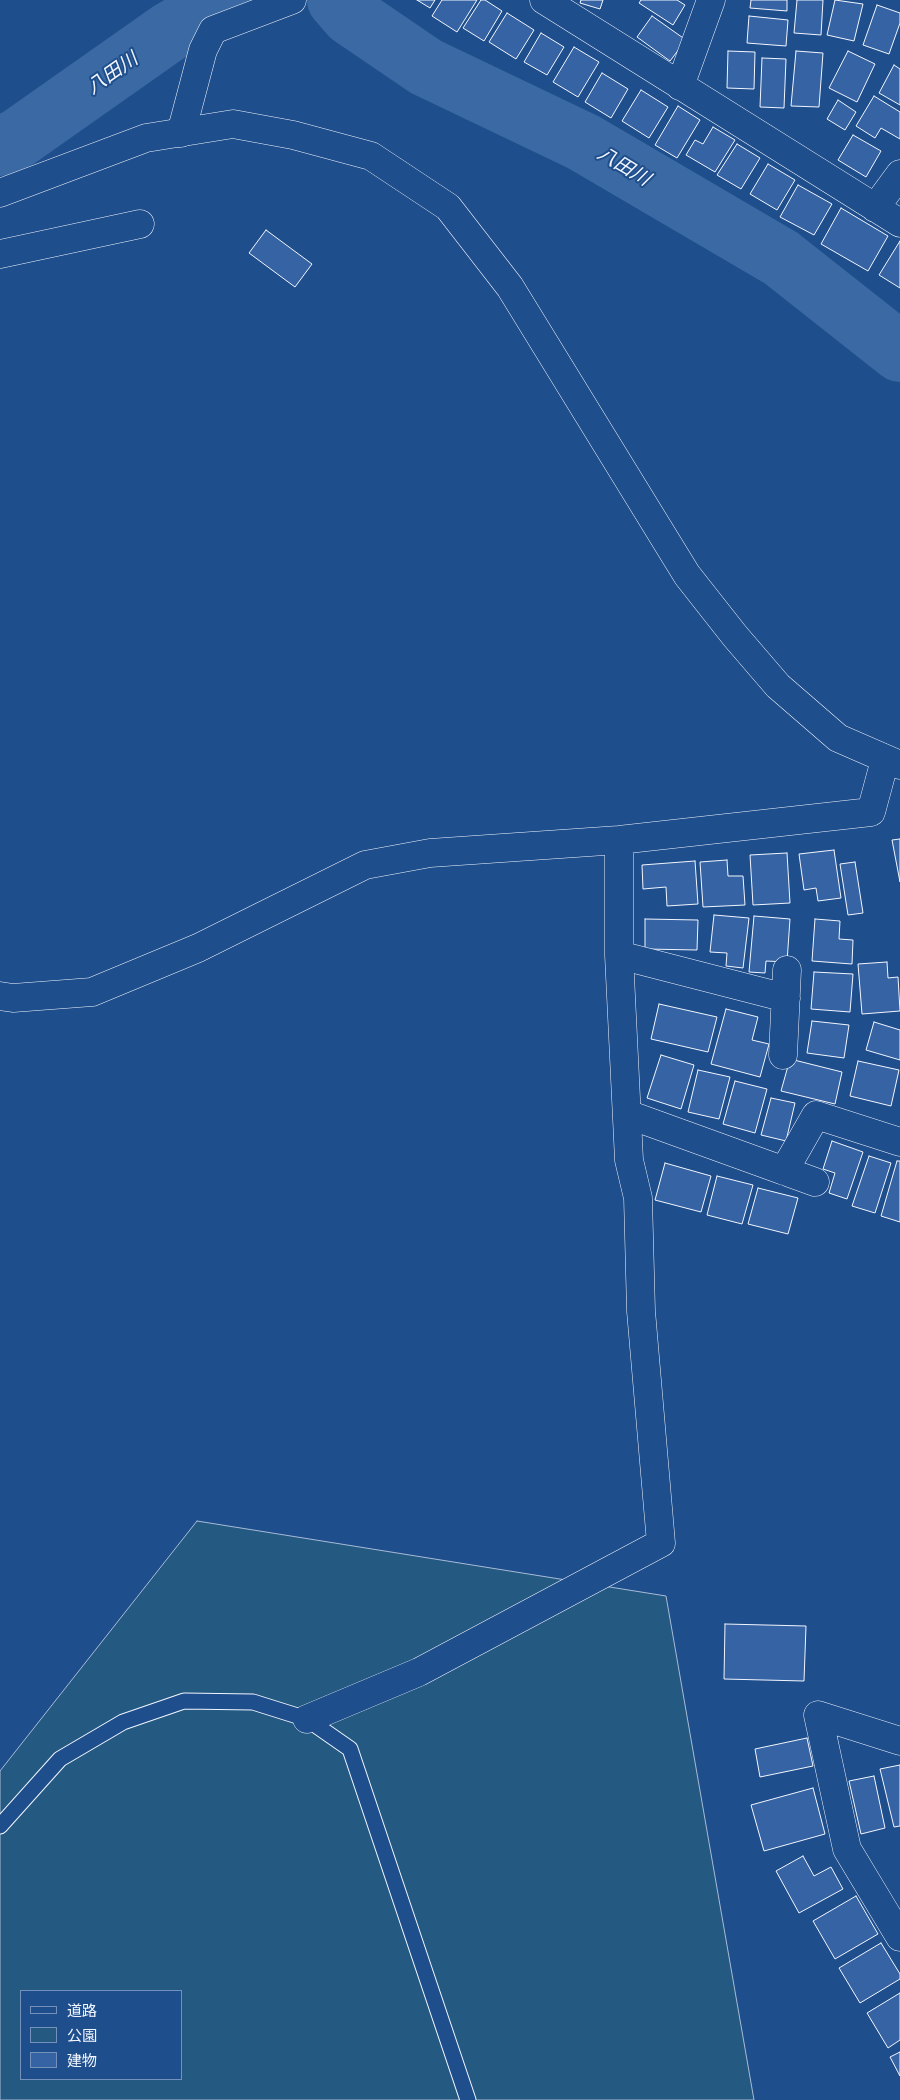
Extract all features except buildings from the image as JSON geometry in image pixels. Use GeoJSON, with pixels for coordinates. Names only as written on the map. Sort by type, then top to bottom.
{"type":"FeatureCollection","features":[{"type":"Feature","properties":{"kind":"street"},"geometry":{"type":"LineString","coordinates":[[181,132],[203,50],[213,30],[292,0]]}},
{"type":"Feature","properties":{"kind":"street"},"geometry":{"type":"LineString","coordinates":[[544,0],[900,223]]}},
{"type":"Feature","properties":{"kind":"street"},"geometry":{"type":"LineString","coordinates":[[680,86],[711,0]]}},
{"type":"Feature","properties":{"kind":"street"},"geometry":{"type":"LineString","coordinates":[[0,193],[146,138],[233,124],[293,135],[371,156],[448,207],[510,287],[687,575],[735,636],[778,686],[808,714],[838,738],[892,763],[871,812],[619,840],[430,853],[365,865],[198,948],[92,992],[13,998],[0,996]]}},
{"type":"Feature","properties":{"kind":"street"},"geometry":{"type":"LineString","coordinates":[[875,208],[900,174]]}},
{"type":"Feature","properties":{"kind":"street"},"geometry":{"type":"LineString","coordinates":[[0,254],[140,224]]}},
{"type":"Feature","properties":{"kind":"street"},"geometry":{"type":"LineString","coordinates":[[307,1719],[419,1672],[661,1543],[641,1311],[638,1198],[629,1160],[619,954],[619,840]]}},
{"type":"Feature","properties":{"kind":"street"},"geometry":{"type":"LineString","coordinates":[[619,954],[786,998]]}},
{"type":"Feature","properties":{"kind":"street"},"geometry":{"type":"LineString","coordinates":[[783,1054],[787,970]]}},
{"type":"Feature","properties":{"kind":"street"},"geometry":{"type":"LineString","coordinates":[[627,1114],[815,1182]]}},
{"type":"Feature","properties":{"kind":"street"},"geometry":{"type":"LineString","coordinates":[[784,1171],[816,1115],[900,1142]]}},
{"type":"Feature","properties":{"kind":"street"},"geometry":{"type":"LineString","coordinates":[[900,1741],[818,1714],[847,1849],[900,1938]]}},
{"type":"Feature","properties":{"kind":"lane"},"geometry":{"type":"LineString","coordinates":[[0,1826],[60,1759],[123,1722],[184,1701],[253,1702],[307,1719],[350,1749],[468,2100]]}},
{"type":"Feature","properties":{"kind":"green space"},"geometry":{"type":"Polygon","coordinates":[[[197,1521],[666,1596],[754,2100],[0,2100],[0,1771],[197,1521]]]}},
{"type":"Feature","properties":{"kind":"waterway","name":"八田川"},"geometry":{"type":"LineString","coordinates":[[0,146],[17,139],[169,32],[224,0]]}},
{"type":"Feature","properties":{"kind":"waterway","name":"八田川"},"geometry":{"type":"LineString","coordinates":[[337,0],[351,16],[426,67],[583,142],[781,258],[900,352]]}}]}
